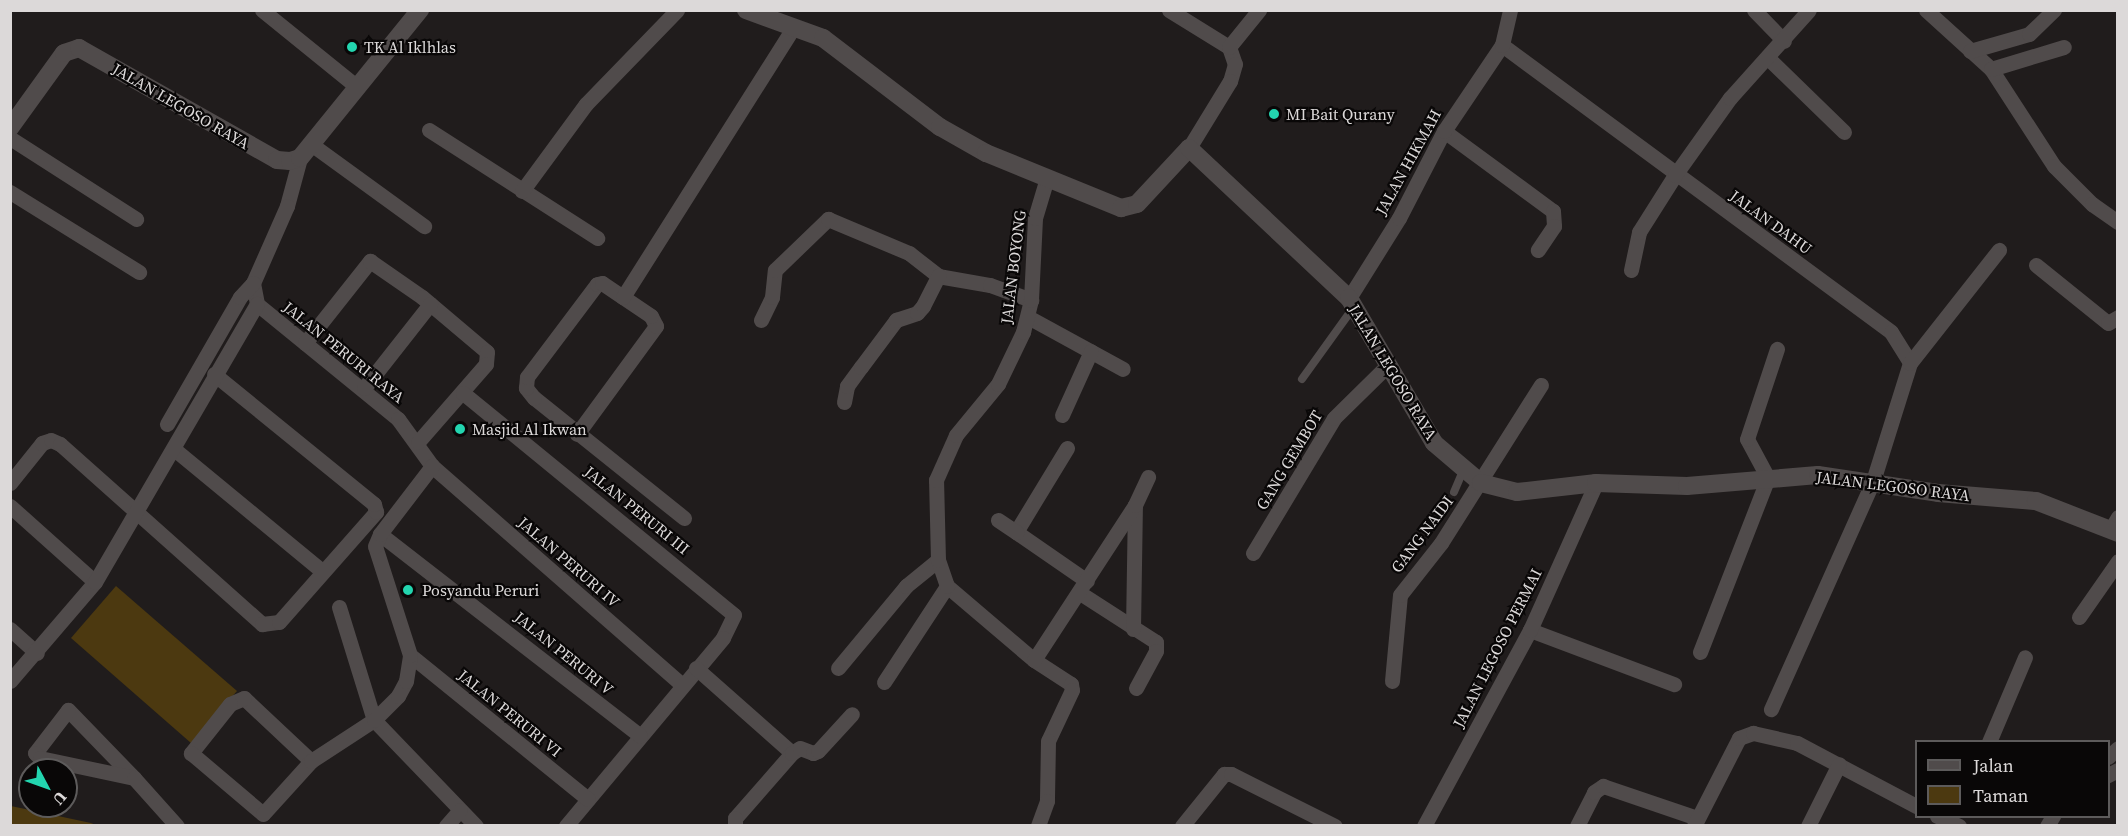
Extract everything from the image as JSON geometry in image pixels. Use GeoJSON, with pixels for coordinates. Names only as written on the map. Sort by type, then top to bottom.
{"type":"FeatureCollection","features":[{"type":"Feature","properties":{"kind":"street"},"geometry":{"type":"LineString","coordinates":[[262,10],[356,86]]}},
{"type":"Feature","properties":{"kind":"street"},"geometry":{"type":"LineString","coordinates":[[167,424],[240,297],[253,283],[287,206],[305,151],[420,10]]}},
{"type":"Feature","properties":{"kind":"street"},"geometry":{"type":"LineString","coordinates":[[522,191],[586,104],[677,10]]}},
{"type":"Feature","properties":{"kind":"street"},"geometry":{"type":"LineString","coordinates":[[746,10],[822,38],[852,57],[940,127],[986,153],[1082,194],[1129,208],[1160,183],[1189,148],[1230,81],[1235,64],[1229,47],[1169,10]]}},
{"type":"Feature","properties":{"kind":"street"},"geometry":{"type":"LineString","coordinates":[[1229,47],[1259,10]]}},
{"type":"Feature","properties":{"kind":"street","name":"JALAN HIKMAH"},"geometry":{"type":"LineString","coordinates":[[1351,303],[1444,131],[1502,45],[1510,10]]}},
{"type":"Feature","properties":{"kind":"street"},"geometry":{"type":"LineString","coordinates":[[1754,10],[1784,40]]}},
{"type":"Feature","properties":{"kind":"street"},"geometry":{"type":"LineString","coordinates":[[1631,270],[1639,232],[1674,175],[1730,98],[1809,10]]}},
{"type":"Feature","properties":{"kind":"street"},"geometry":{"type":"LineString","coordinates":[[1926,10],[1991,69],[2054,166],[2118,222]]}},
{"type":"Feature","properties":{"kind":"street"},"geometry":{"type":"LineString","coordinates":[[1970,51],[2029,34],[2054,10]]}},
{"type":"Feature","properties":{"kind":"street"},"geometry":{"type":"LineString","coordinates":[[623,297],[794,28]]}},
{"type":"Feature","properties":{"kind":"street","name":"JALAN DAHU"},"geometry":{"type":"LineString","coordinates":[[1502,45],[1588,104],[1674,175],[1891,332],[1910,363]]}},
{"type":"Feature","properties":{"kind":"street"},"geometry":{"type":"LineString","coordinates":[[1991,69],[2064,47]]}},
{"type":"Feature","properties":{"kind":"street","name":"JALAN LEGOSO RAYA"},"geometry":{"type":"LineString","coordinates":[[10,128],[64,53],[79,48],[277,160],[305,151]]}},
{"type":"Feature","properties":{"kind":"street"},"geometry":{"type":"LineString","coordinates":[[1768,58],[1844,132]]}},
{"type":"Feature","properties":{"kind":"street"},"geometry":{"type":"LineString","coordinates":[[429,130],[597,238]]}},
{"type":"Feature","properties":{"kind":"street"},"geometry":{"type":"LineString","coordinates":[[1444,131],[1553,211],[1554,226],[1538,250]]}},
{"type":"Feature","properties":{"kind":"street"},"geometry":{"type":"LineString","coordinates":[[10,138],[136,219]]}},
{"type":"Feature","properties":{"kind":"street","name":"JALAN LEGOSO RAYA"},"geometry":{"type":"LineString","coordinates":[[1189,148],[1351,303],[1434,443],[1481,483],[1517,492],[1596,483],[1687,486],[1818,475],[1873,481],[1938,494],[2036,501],[2115,526]]}},
{"type":"Feature","properties":{"kind":"street"},"geometry":{"type":"LineString","coordinates":[[305,151],[424,226]]}},
{"type":"Feature","properties":{"kind":"street","name":"JALAN BOYONG"},"geometry":{"type":"LineString","coordinates":[[947,586],[938,560],[935,498],[939,473],[962,427],[998,384],[1012,361],[1028,317],[1035,218],[1047,178]]}},
{"type":"Feature","properties":{"kind":"street"},"geometry":{"type":"LineString","coordinates":[[10,192],[139,272]]}},
{"type":"Feature","properties":{"kind":"street"},"geometry":{"type":"LineString","coordinates":[[761,320],[772,297],[775,270],[828,219],[909,253],[938,276],[990,285],[1030,300]]}},
{"type":"Feature","properties":{"kind":"street"},"geometry":{"type":"LineString","coordinates":[[1771,709],[1873,481],[1910,363],[1999,250]]}},
{"type":"Feature","properties":{"kind":"street"},"geometry":{"type":"LineString","coordinates":[[305,343],[363,265],[375,261],[430,304],[489,356],[463,393],[418,442]]}},
{"type":"Feature","properties":{"kind":"street"},"geometry":{"type":"LineString","coordinates":[[2036,265],[2108,323],[2118,316]]}},
{"type":"Feature","properties":{"kind":"street"},"geometry":{"type":"LineString","coordinates":[[844,402],[847,386],[861,366],[897,320],[917,313],[923,306],[938,276]]}},
{"type":"Feature","properties":{"kind":"street","name":"JALAN PERURI RAYA"},"geometry":{"type":"LineString","coordinates":[[253,283],[257,304],[364,388],[418,442],[432,466]]}},
{"type":"Feature","properties":{"kind":"street"},"geometry":{"type":"LineString","coordinates":[[577,434],[656,326],[651,316],[602,283],[597,284],[527,377],[526,388],[534,398],[577,434],[684,518]]}},
{"type":"Feature","properties":{"kind":"street"},"geometry":{"type":"LineString","coordinates":[[10,681],[37,653],[95,582],[174,449],[214,374],[257,304]]}},
{"type":"Feature","properties":{"kind":"street"},"geometry":{"type":"LineString","coordinates":[[364,388],[430,304]]}},
{"type":"Feature","properties":{"kind":"street"},"geometry":{"type":"LineString","coordinates":[[1028,317],[1123,369]]}},
{"type":"Feature","properties":{"kind":"street"},"geometry":{"type":"LineString","coordinates":[[1700,652],[1768,478],[1747,439],[1777,349]]}},
{"type":"Feature","properties":{"kind":"street"},"geometry":{"type":"LineString","coordinates":[[1062,415],[1091,351]]}},
{"type":"Feature","properties":{"kind":"street","name":"GANG GEMBOT"},"geometry":{"type":"LineString","coordinates":[[1253,553],[1334,418],[1387,366]]}},
{"type":"Feature","properties":{"kind":"street"},"geometry":{"type":"LineString","coordinates":[[10,483],[42,443],[51,440],[262,624],[279,622],[322,571],[374,517],[374,504],[214,374]]}},
{"type":"Feature","properties":{"kind":"street","name":"GANG NAIDI"},"geometry":{"type":"LineString","coordinates":[[1392,681],[1400,596],[1438,549],[1541,385]]}},
{"type":"Feature","properties":{"kind":"street","name":"JALAN PERURI III"},"geometry":{"type":"LineString","coordinates":[[463,393],[732,610],[733,622],[566,825]]}},
{"type":"Feature","properties":{"kind":"street"},"geometry":{"type":"LineString","coordinates":[[1016,532],[1067,448]]}},
{"type":"Feature","properties":{"kind":"street"},"geometry":{"type":"LineString","coordinates":[[174,449],[322,571]]}},
{"type":"Feature","properties":{"kind":"street"},"geometry":{"type":"LineString","coordinates":[[311,761],[244,698],[230,705],[191,753],[263,814],[311,761],[374,720],[404,687],[410,656],[375,553],[380,534],[432,466]]}},
{"type":"Feature","properties":{"kind":"street","name":"JALAN PERURI IV"},"geometry":{"type":"LineString","coordinates":[[432,466],[682,685]]}},
{"type":"Feature","properties":{"kind":"street"},"geometry":{"type":"LineString","coordinates":[[1034,660],[1135,505],[1148,477]]}},
{"type":"Feature","properties":{"kind":"street","name":"JALAN LEGOSO PERMAI"},"geometry":{"type":"LineString","coordinates":[[1424,825],[1530,630],[1596,483]]}},
{"type":"Feature","properties":{"kind":"street"},"geometry":{"type":"LineString","coordinates":[[1133,629],[1135,505]]}},
{"type":"Feature","properties":{"kind":"street"},"geometry":{"type":"LineString","coordinates":[[10,506],[95,582]]}},
{"type":"Feature","properties":{"kind":"street"},"geometry":{"type":"LineString","coordinates":[[998,520],[1016,532],[1133,629],[1156,642],[1158,648],[1136,688]]}},
{"type":"Feature","properties":{"kind":"street","name":"JALAN PERURI V"},"geometry":{"type":"LineString","coordinates":[[380,534],[640,736]]}},
{"type":"Feature","properties":{"kind":"street"},"geometry":{"type":"LineString","coordinates":[[838,668],[906,586],[938,560]]}},
{"type":"Feature","properties":{"kind":"street"},"geometry":{"type":"LineString","coordinates":[[2079,617],[2118,561]]}},
{"type":"Feature","properties":{"kind":"street"},"geometry":{"type":"LineString","coordinates":[[884,682],[947,586],[1034,660],[1068,680],[1072,690],[1047,747],[1047,801],[1038,825]]}},
{"type":"Feature","properties":{"kind":"street"},"geometry":{"type":"LineString","coordinates":[[339,608],[374,720],[476,825]]}},
{"type":"Feature","properties":{"kind":"street"},"geometry":{"type":"LineString","coordinates":[[10,629],[37,653]]}},
{"type":"Feature","properties":{"kind":"street"},"geometry":{"type":"LineString","coordinates":[[1530,630],[1674,684]]}},
{"type":"Feature","properties":{"kind":"street","name":"JALAN PERURI VI"},"geometry":{"type":"LineString","coordinates":[[410,656],[588,799]]}},
{"type":"Feature","properties":{"kind":"street"},"geometry":{"type":"LineString","coordinates":[[1989,740],[2025,657]]}},
{"type":"Feature","properties":{"kind":"street"},"geometry":{"type":"LineString","coordinates":[[696,668],[792,753]]}},
{"type":"Feature","properties":{"kind":"street"},"geometry":{"type":"LineString","coordinates":[[134,778],[40,758],[35,753],[68,710],[134,778],[177,825]]}},
{"type":"Feature","properties":{"kind":"street"},"geometry":{"type":"LineString","coordinates":[[735,825],[735,818],[792,753],[801,748],[813,753],[818,751],[852,714]]}},
{"type":"Feature","properties":{"kind":"street"},"geometry":{"type":"LineString","coordinates":[[1577,825],[1594,792],[1603,786],[1695,822],[1739,738],[1753,733],[1797,743],[1915,805]]}},
{"type":"Feature","properties":{"kind":"street"},"geometry":{"type":"LineString","coordinates":[[1808,825],[1839,764]]}},
{"type":"Feature","properties":{"kind":"street"},"geometry":{"type":"LineString","coordinates":[[1182,825],[1224,774],[1231,774],[1335,825]]}},
{"type":"Feature","properties":{"kind":"street"},"geometry":{"type":"LineString","coordinates":[[446,825],[460,810]]}},
{"type":"Feature","properties":{"kind":"street"},"geometry":{"type":"LineString","coordinates":[[1940,819],[1959,825]]}},
{"type":"Feature","properties":{"kind":"lane"},"geometry":{"type":"LineString","coordinates":[[1302,379],[1351,303]]}},
{"type":"Feature","properties":{"kind":"lane"},"geometry":{"type":"LineString","coordinates":[[1454,492],[1464,469]]}},
{"type":"Feature","properties":{"kind":"green space"},"geometry":{"type":"Polygon","coordinates":[[[116,586],[237,691],[191,743],[71,638],[116,586]]]}},
{"type":"Feature","properties":{"kind":"green space"},"geometry":{"type":"Polygon","coordinates":[[[11,806],[18,807],[18,818],[67,818],[96,825],[11,825],[11,806]]]}},
{"type":"Feature","properties":{"kind":"place","name":"TK Al Iklhlas"},"geometry":{"type":"Point","coordinates":[352,47]}},
{"type":"Feature","properties":{"kind":"place","name":"MI Bait Qurany"},"geometry":{"type":"Point","coordinates":[1274,114]}},
{"type":"Feature","properties":{"kind":"place","name":"Masjid Al Ikwan"},"geometry":{"type":"Point","coordinates":[460,429]}},
{"type":"Feature","properties":{"kind":"place","name":"Posyandu Peruri"},"geometry":{"type":"Point","coordinates":[408,590]}}]}
